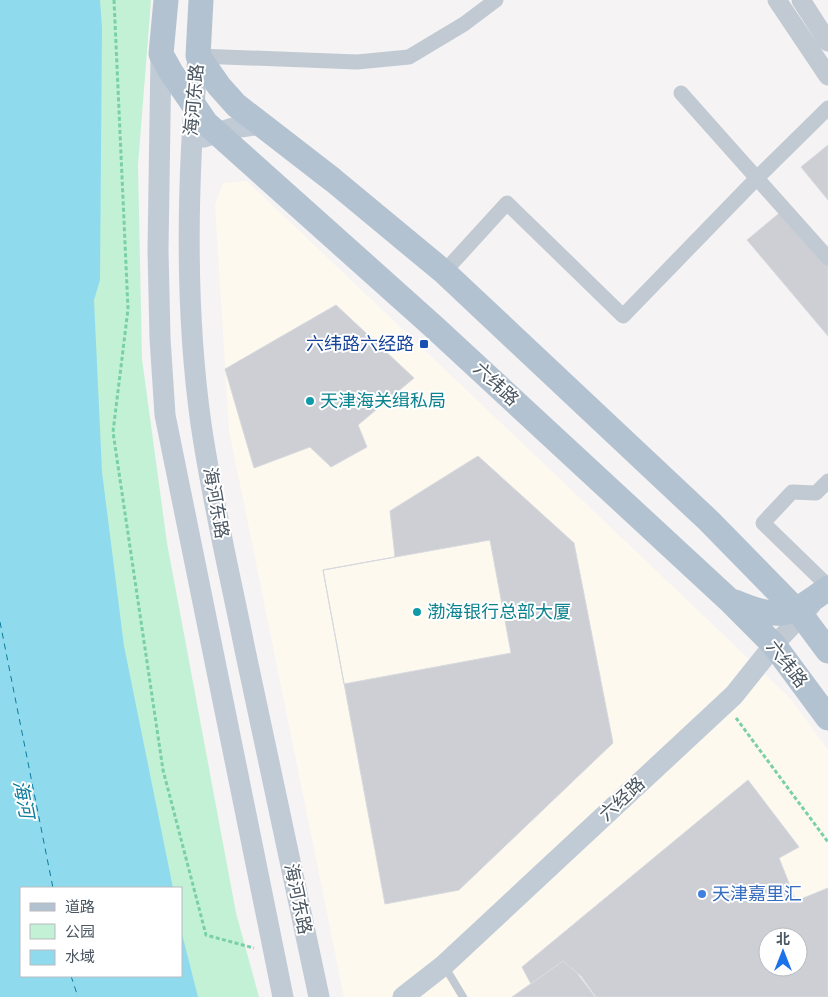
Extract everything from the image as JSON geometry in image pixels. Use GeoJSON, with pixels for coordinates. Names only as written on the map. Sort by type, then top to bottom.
{"type":"FeatureCollection","features":[{"type":"Feature","properties":{"kind":"main road","name":"海河东路"},"geometry":{"type":"LineString","coordinates":[[166,0],[161,54],[161,160],[158,250],[160,338],[165,414],[283,997]]}},
{"type":"Feature","properties":{"kind":"main road","name":"海河东路"},"geometry":{"type":"LineString","coordinates":[[201,0],[191,142],[192,330],[201,424],[222,540],[319,997]]}},
{"type":"Feature","properties":{"kind":"main road","name":"六纬路"},"geometry":{"type":"LineString","coordinates":[[161,54],[194,105],[216,132],[427,320],[728,599],[774,645],[828,718]]}},
{"type":"Feature","properties":{"kind":"main road"},"geometry":{"type":"LineString","coordinates":[[198,56],[219,86],[236,105],[444,272],[709,521],[799,613],[828,651]]}},
{"type":"Feature","properties":{"kind":"main road"},"geometry":{"type":"LineString","coordinates":[[161,160],[191,142],[216,132],[262,124]]}},
{"type":"Feature","properties":{"kind":"main road"},"geometry":{"type":"LineString","coordinates":[[728,599],[768,614],[799,613],[828,587]]}},
{"type":"Feature","properties":{"kind":"main road","name":"六经路"},"geometry":{"type":"LineString","coordinates":[[403,997],[444,965],[726,703],[774,645]]}},
{"type":"Feature","properties":{"kind":"street"},"geometry":{"type":"LineString","coordinates":[[198,56],[357,62],[410,57],[464,24],[496,0]]}},
{"type":"Feature","properties":{"kind":"street"},"geometry":{"type":"LineString","coordinates":[[777,0],[828,76]]}},
{"type":"Feature","properties":{"kind":"street"},"geometry":{"type":"LineString","coordinates":[[801,0],[828,42]]}},
{"type":"Feature","properties":{"kind":"street"},"geometry":{"type":"LineString","coordinates":[[681,93],[828,258]]}},
{"type":"Feature","properties":{"kind":"street"},"geometry":{"type":"LineString","coordinates":[[444,272],[507,203],[623,316],[828,108]]}},
{"type":"Feature","properties":{"kind":"street"},"geometry":{"type":"LineString","coordinates":[[828,481],[816,493],[792,492],[762,524],[828,587]]}},
{"type":"Feature","properties":{"kind":"street","name":"六经路"},"geometry":{"type":"LineString","coordinates":[[774,645],[799,613]]}},
{"type":"Feature","properties":{"kind":"lane"},"geometry":{"type":"LineString","coordinates":[[444,965],[463,997]]}},
{"type":"Feature","properties":{"kind":"path"},"geometry":{"type":"LineString","coordinates":[[114,0],[128,309],[113,432],[163,770],[206,935],[258,949]]}},
{"type":"Feature","properties":{"kind":"path"},"geometry":{"type":"LineString","coordinates":[[726,703],[828,842]]}},
{"type":"Feature","properties":{"kind":"shaded area"},"geometry":{"type":"Polygon","coordinates":[[[247,181],[791,699],[828,750],[828,997],[344,997],[229,430],[215,205],[223,183],[247,181]]]}},
{"type":"Feature","properties":{"kind":"green space"},"geometry":{"type":"Polygon","coordinates":[[[0,0],[151,0],[138,165],[142,359],[167,543],[236,913],[259,997],[0,997],[0,0]]]}},
{"type":"Feature","properties":{"kind":"water","name":"海河"},"geometry":{"type":"Polygon","coordinates":[[[0,0],[100,0],[102,28],[100,280],[94,300],[102,472],[124,646],[173,887],[20,887],[20,977],[182,977],[182,934],[198,997],[0,997],[0,0]]]}},
{"type":"Feature","properties":{"kind":"building"},"geometry":{"type":"Polygon","coordinates":[[[828,145],[828,200],[801,167],[828,145]]]}},
{"type":"Feature","properties":{"kind":"building"},"geometry":{"type":"Polygon","coordinates":[[[783,210],[828,264],[828,336],[747,240],[783,210]]]}},
{"type":"Feature","properties":{"kind":"building","name":"天津海关缉私局"},"geometry":{"type":"Polygon","coordinates":[[[336,305],[414,378],[358,425],[367,447],[331,467],[310,447],[254,468],[225,369],[336,305]]]}},
{"type":"Feature","properties":{"kind":"building"},"geometry":{"type":"Polygon","coordinates":[[[478,456],[574,543],[613,743],[459,890],[385,904],[323,570],[395,557],[390,511],[478,456]]]}},
{"type":"Feature","properties":{"kind":"building","name":"渤海银行总部大厦"},"geometry":{"type":"Polygon","coordinates":[[[490,540],[511,653],[344,684],[323,570],[490,540]]]}},
{"type":"Feature","properties":{"kind":"building","name":"天津嘉里汇"},"geometry":{"type":"Polygon","coordinates":[[[748,780],[799,847],[779,858],[796,901],[828,888],[828,997],[595,997],[577,973],[563,961],[531,984],[522,967],[748,780]]]}},
{"type":"Feature","properties":{"kind":"building"},"geometry":{"type":"Polygon","coordinates":[[[563,961],[581,976],[596,997],[512,997],[563,961]]]}},
{"type":"Feature","properties":{"kind":"ferry route"},"geometry":{"type":"LineString","coordinates":[[0,622],[53,887]]}},
{"type":"Feature","properties":{"kind":"ferry route"},"geometry":{"type":"LineString","coordinates":[[71,977],[78,997]]}},
{"type":"Feature","properties":{"kind":"place","name":"六纬路六经路"},"geometry":{"type":"Point","coordinates":[424,344]}},
{"type":"Feature","properties":{"kind":"place","name":"天津海关缉私局"},"geometry":{"type":"Point","coordinates":[310,401]}},
{"type":"Feature","properties":{"kind":"place","name":"渤海银行总部大厦"},"geometry":{"type":"Point","coordinates":[417,612]}},
{"type":"Feature","properties":{"kind":"place","name":"天津嘉里汇"},"geometry":{"type":"Point","coordinates":[702,894]}}]}
